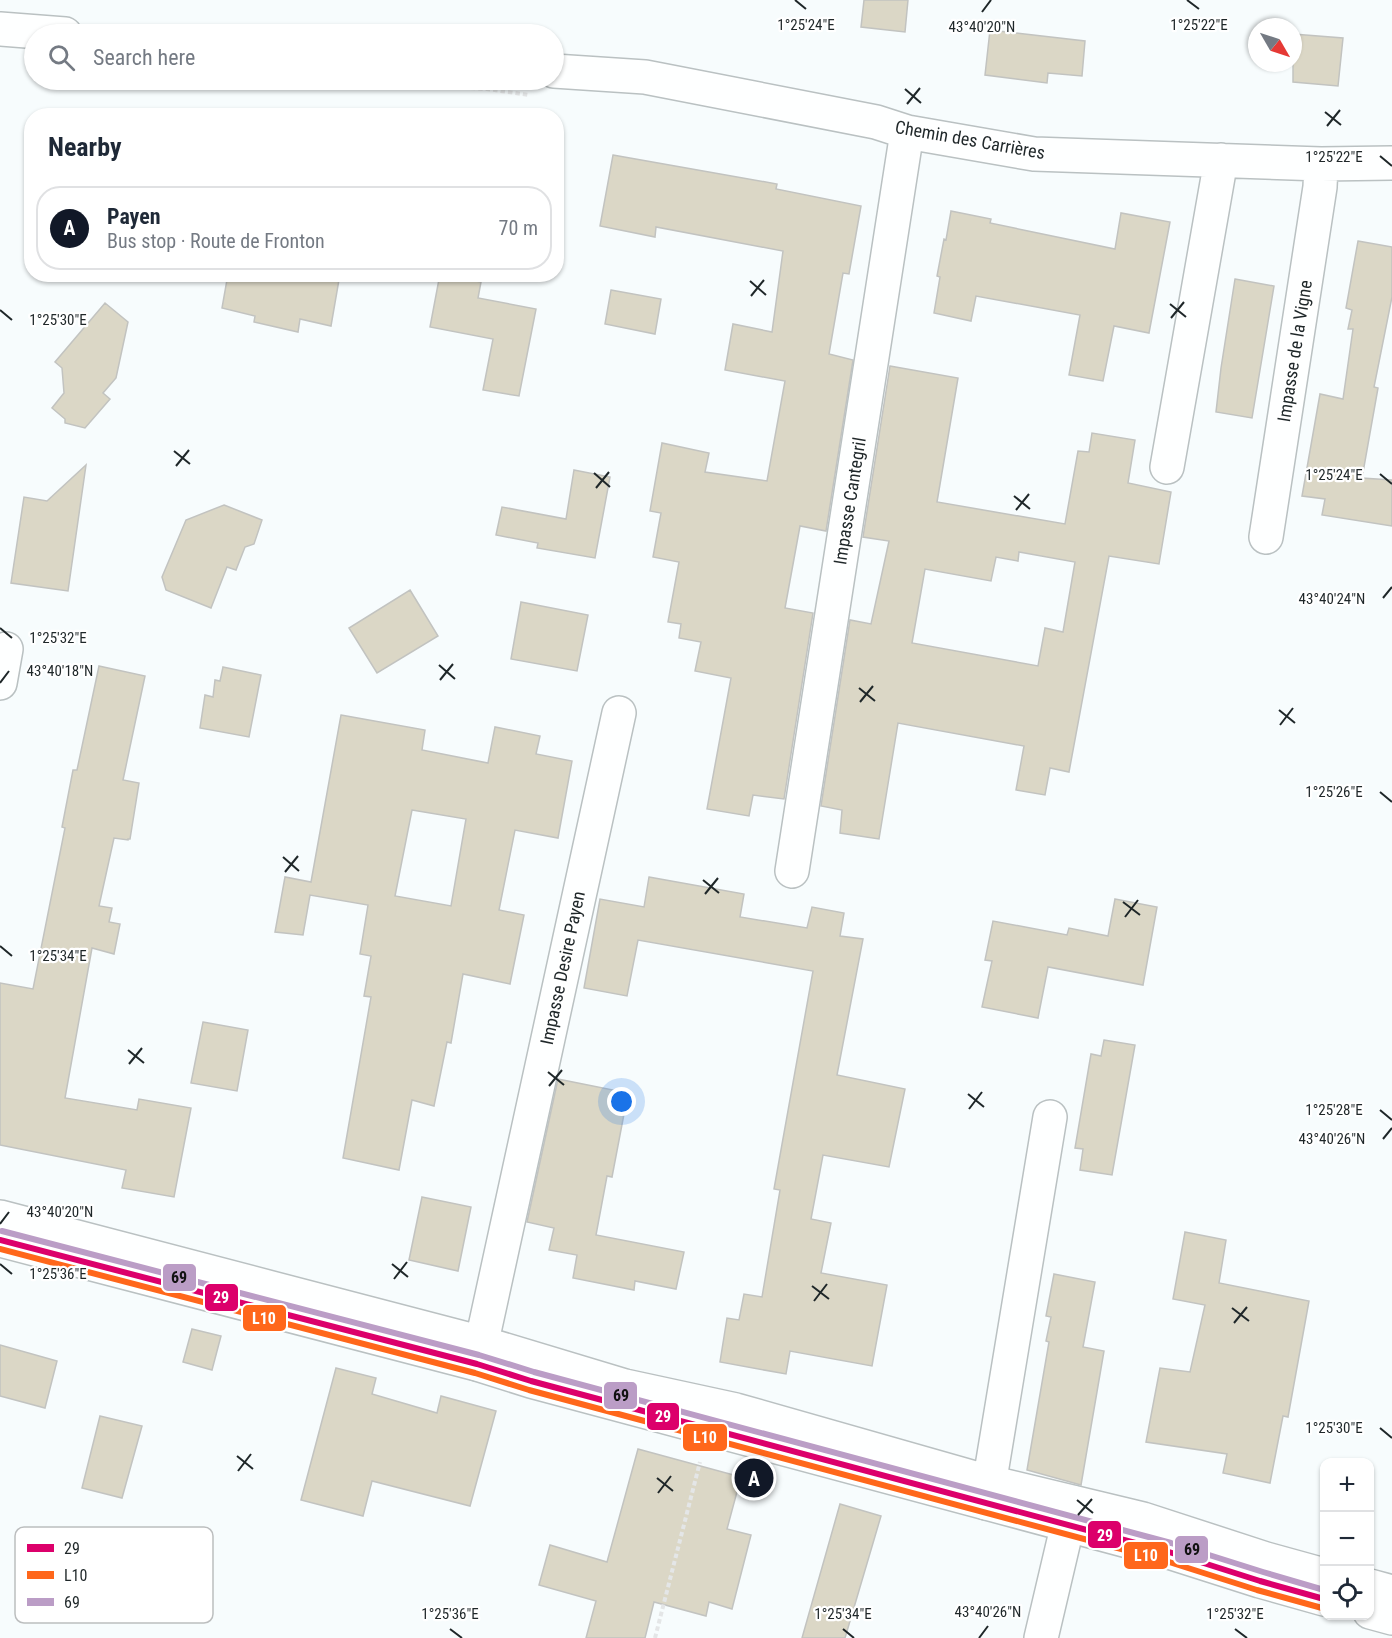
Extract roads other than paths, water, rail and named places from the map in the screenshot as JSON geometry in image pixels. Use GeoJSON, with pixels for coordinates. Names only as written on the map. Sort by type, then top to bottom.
{"type":"FeatureCollection","features":[{"type":"Feature","properties":{"kind":"street"},"geometry":{"type":"LineString","coordinates":[[0,29],[24,31]]}},
{"type":"Feature","properties":{"kind":"street","name":"Chemin des Carrières"},"geometry":{"type":"LineString","coordinates":[[564,71],[645,77],[876,122],[907,132],[1034,154],[1321,164],[1392,163]]}},
{"type":"Feature","properties":{"kind":"street","name":"Impasse Cantegril"},"geometry":{"type":"LineString","coordinates":[[792,871],[907,132]]}},
{"type":"Feature","properties":{"kind":"street"},"geometry":{"type":"LineString","coordinates":[[1167,467],[1221,160]]}},
{"type":"Feature","properties":{"kind":"street","name":"Impasse de la Vigne"},"geometry":{"type":"LineString","coordinates":[[1266,537],[1320,186],[1321,164]]}},
{"type":"Feature","properties":{"kind":"street"},"geometry":{"type":"LineString","coordinates":[[0,683],[6,649]]}},
{"type":"Feature","properties":{"kind":"street","name":"Impasse Desire Payen"},"geometry":{"type":"LineString","coordinates":[[480,1354],[619,713]]}},
{"type":"Feature","properties":{"kind":"street"},"geometry":{"type":"LineString","coordinates":[[987,1492],[1050,1117]]}},
{"type":"Feature","properties":{"kind":"street"},"geometry":{"type":"LineString","coordinates":[[0,1217],[480,1354],[531,1381],[707,1428],[1070,1513],[1169,1552],[1320,1598]]}},
{"type":"Feature","properties":{"kind":"street"},"geometry":{"type":"LineString","coordinates":[[0,1240],[480,1354],[736,1410],[987,1492]]}},
{"type":"Feature","properties":{"kind":"street"},"geometry":{"type":"LineString","coordinates":[[1070,1513],[1143,1520],[1320,1574]]}},
{"type":"Feature","properties":{"kind":"street"},"geometry":{"type":"LineString","coordinates":[[1041,1638],[1070,1513]]}},
{"type":"Feature","properties":{"kind":"street"},"geometry":{"type":"LineString","coordinates":[[1374,1587],[1392,1592]]}},
{"type":"Feature","properties":{"kind":"street"},"geometry":{"type":"LineString","coordinates":[[1374,1613],[1392,1618]]}},
{"type":"Feature","properties":{"kind":"place","name":"Payen"},"geometry":{"type":"Point","coordinates":[754,1478]}}]}
